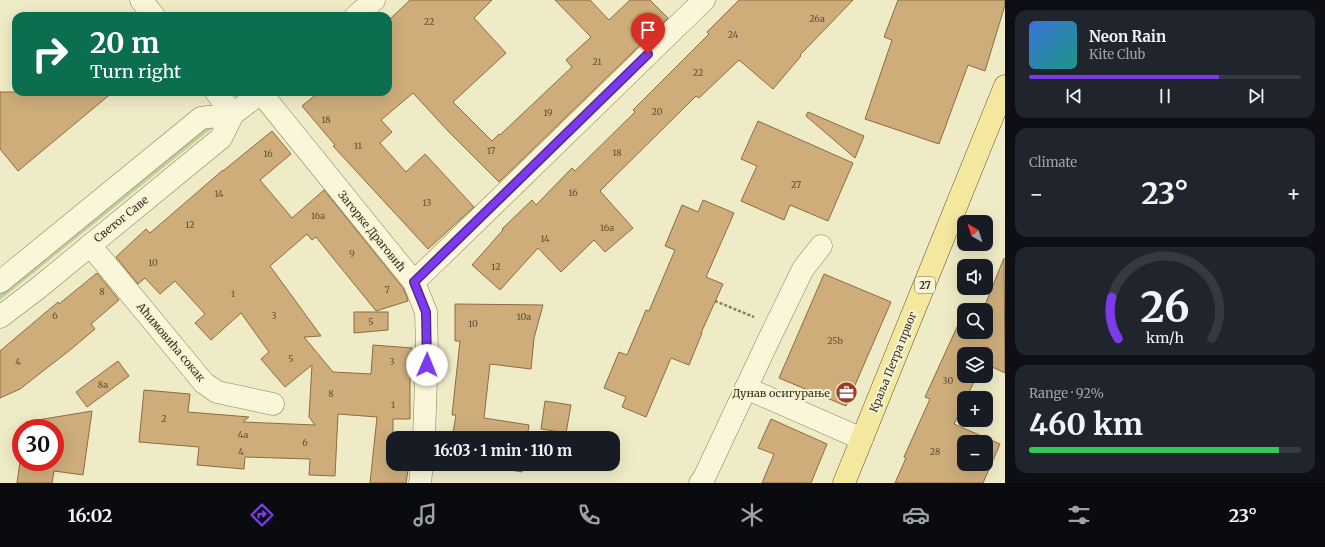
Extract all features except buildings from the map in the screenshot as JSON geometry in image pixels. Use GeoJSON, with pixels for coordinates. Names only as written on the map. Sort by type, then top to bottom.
{"type":"FeatureCollection","features":[{"type":"Feature","properties":{"kind":"main road","name":"Краља Петра првог"},"geometry":{"type":"LineString","coordinates":[[844,483],[1005,86]]}},
{"type":"Feature","properties":{"kind":"street"},"geometry":{"type":"LineString","coordinates":[[141,0],[151,12]]}},
{"type":"Feature","properties":{"kind":"street"},"geometry":{"type":"LineString","coordinates":[[360,12],[374,0]]}},
{"type":"Feature","properties":{"kind":"street"},"geometry":{"type":"LineString","coordinates":[[414,282],[704,0]]}},
{"type":"Feature","properties":{"kind":"street"},"geometry":{"type":"LineString","coordinates":[[219,96],[233,114]]}},
{"type":"Feature","properties":{"kind":"street","name":"Светог Саве"},"geometry":{"type":"LineString","coordinates":[[0,317],[221,138],[233,114],[257,96]]}},
{"type":"Feature","properties":{"kind":"street","name":"Загорке Драговић"},"geometry":{"type":"LineString","coordinates":[[265,96],[414,282],[426,312],[427,350],[424,431]]}},
{"type":"Feature","properties":{"kind":"street","name":"Светог Саве"},"geometry":{"type":"LineString","coordinates":[[0,282],[202,118],[233,114]]}},
{"type":"Feature","properties":{"kind":"street","name":"Аћимовића сокак"},"geometry":{"type":"LineString","coordinates":[[90,245],[204,383],[217,392],[273,404]]}},
{"type":"Feature","properties":{"kind":"street"},"geometry":{"type":"LineString","coordinates":[[700,483],[704,478],[803,269],[821,246]]}},
{"type":"Feature","properties":{"kind":"street"},"geometry":{"type":"LineString","coordinates":[[746,388],[862,439]]}},
{"type":"Feature","properties":{"kind":"street"},"geometry":{"type":"LineString","coordinates":[[420,483],[421,471]]}},
{"type":"Feature","properties":{"kind":"path"},"geometry":{"type":"LineString","coordinates":[[716,301],[775,326]]}},
{"type":"Feature","properties":{"kind":"green space"},"geometry":{"type":"Polygon","coordinates":[[[210,119],[216,125],[0,300],[0,287],[210,119]]]}},
{"type":"Feature","properties":{"kind":"place","name":"Дунав осигурање"},"geometry":{"type":"Point","coordinates":[846,393]}},
{"type":"Feature","properties":{"kind":"route"},"geometry":{"type":"LineString","coordinates":[[427,365],[426,312],[414,282],[648,54]]}}]}
